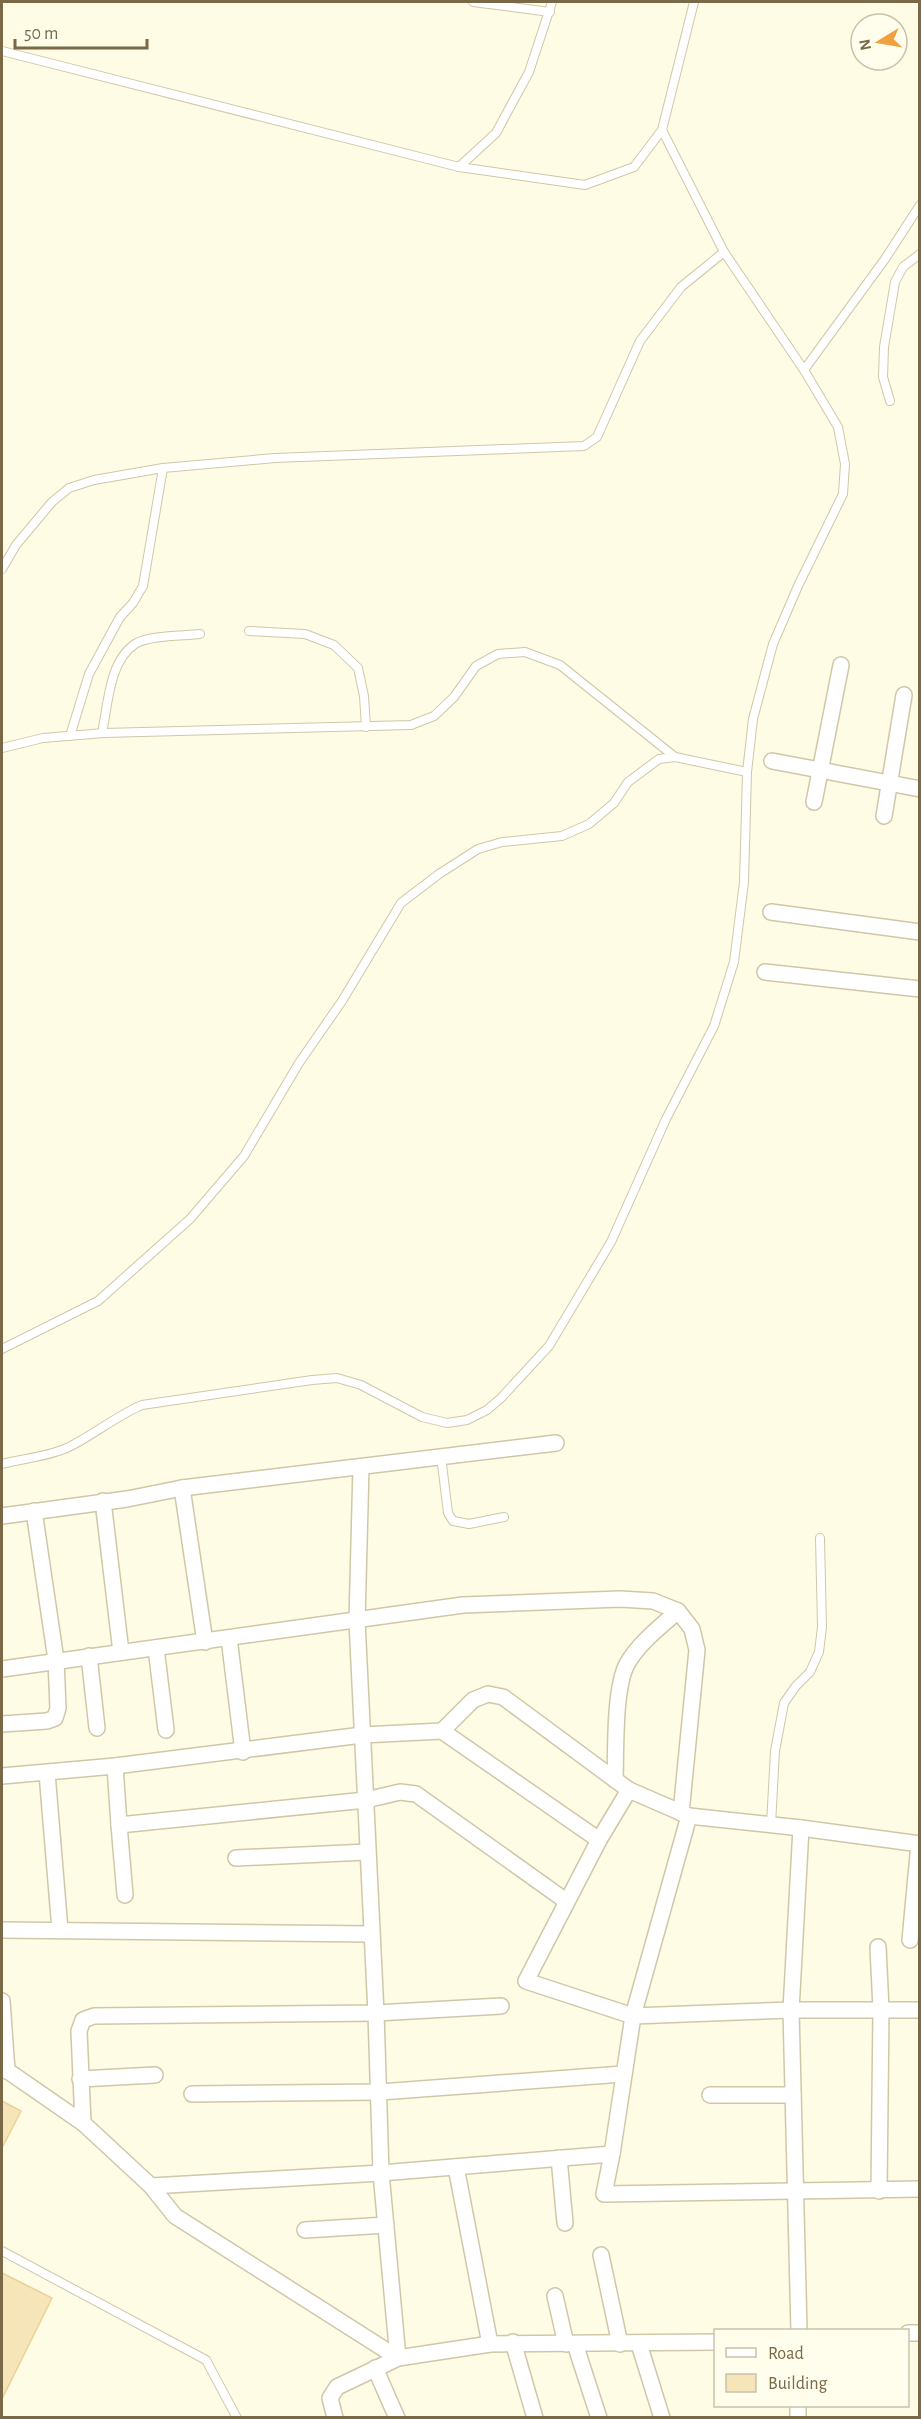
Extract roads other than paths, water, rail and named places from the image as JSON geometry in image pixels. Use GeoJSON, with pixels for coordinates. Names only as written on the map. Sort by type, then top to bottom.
{"type":"FeatureCollection","features":[{"type":"Feature","properties":{"kind":"street"},"geometry":{"type":"LineString","coordinates":[[814,802],[841,665]]}},
{"type":"Feature","properties":{"kind":"street"},"geometry":{"type":"LineString","coordinates":[[884,816],[904,694]]}},
{"type":"Feature","properties":{"kind":"street"},"geometry":{"type":"LineString","coordinates":[[772,761],[920,789]]}},
{"type":"Feature","properties":{"kind":"street"},"geometry":{"type":"LineString","coordinates":[[771,912],[920,932]]}},
{"type":"Feature","properties":{"kind":"street"},"geometry":{"type":"LineString","coordinates":[[765,972],[920,989]]}},
{"type":"Feature","properties":{"kind":"street"},"geometry":{"type":"LineString","coordinates":[[2,1516],[182,1488],[556,1443]]}},
{"type":"Feature","properties":{"kind":"street"},"geometry":{"type":"LineString","coordinates":[[361,1467],[357,1621],[380,2092],[381,2173],[398,2358]]}},
{"type":"Feature","properties":{"kind":"street"},"geometry":{"type":"LineString","coordinates":[[182,1488],[205,1642]]}},
{"type":"Feature","properties":{"kind":"street"},"geometry":{"type":"LineString","coordinates":[[103,1502],[121,1652]]}},
{"type":"Feature","properties":{"kind":"street"},"geometry":{"type":"LineString","coordinates":[[2,1724],[47,1721],[56,1718],[58,1708],[56,1660],[34,1511]]}},
{"type":"Feature","properties":{"kind":"street"},"geometry":{"type":"LineString","coordinates":[[2,1669],[463,1605],[620,1599],[653,1601],[678,1611],[692,1629],[697,1650],[685,1815],[633,2016],[604,2194],[920,2189]]}},
{"type":"Feature","properties":{"kind":"street"},"geometry":{"type":"LineString","coordinates":[[615,1780],[619,1692],[626,1666],[638,1648],[678,1611]]}},
{"type":"Feature","properties":{"kind":"street"},"geometry":{"type":"LineString","coordinates":[[229,1638],[243,1752]]}},
{"type":"Feature","properties":{"kind":"street"},"geometry":{"type":"LineString","coordinates":[[156,1648],[166,1730]]}},
{"type":"Feature","properties":{"kind":"street"},"geometry":{"type":"LineString","coordinates":[[89,1656],[98,1728]]}},
{"type":"Feature","properties":{"kind":"street"},"geometry":{"type":"LineString","coordinates":[[442,1731],[473,1700],[488,1694],[503,1697],[629,1790],[685,1815],[919,1844],[910,1940]]}},
{"type":"Feature","properties":{"kind":"street"},"geometry":{"type":"LineString","coordinates":[[2,1776],[243,1752],[362,1736],[442,1731],[599,1840]]}},
{"type":"Feature","properties":{"kind":"street"},"geometry":{"type":"LineString","coordinates":[[115,1766],[125,1895]]}},
{"type":"Feature","properties":{"kind":"street"},"geometry":{"type":"LineString","coordinates":[[47,1773],[60,1930]]}},
{"type":"Feature","properties":{"kind":"street"},"geometry":{"type":"LineString","coordinates":[[629,1790],[566,1901],[526,1981],[633,2016],[791,2010],[920,2010]]}},
{"type":"Feature","properties":{"kind":"street"},"geometry":{"type":"LineString","coordinates":[[119,1825],[366,1800],[400,1792],[416,1794],[566,1901]]}},
{"type":"Feature","properties":{"kind":"street"},"geometry":{"type":"LineString","coordinates":[[799,2329],[791,2010],[801,1828]]}},
{"type":"Feature","properties":{"kind":"street"},"geometry":{"type":"LineString","coordinates":[[236,1858],[367,1852]]}},
{"type":"Feature","properties":{"kind":"street"},"geometry":{"type":"LineString","coordinates":[[2,1930],[371,1934]]}},
{"type":"Feature","properties":{"kind":"street"},"geometry":{"type":"LineString","coordinates":[[878,1947],[881,2009],[879,2191]]}},
{"type":"Feature","properties":{"kind":"street"},"geometry":{"type":"LineString","coordinates":[[2,2001],[4,2069],[83,2123],[151,2186],[175,2216],[398,2358]]}},
{"type":"Feature","properties":{"kind":"street"},"geometry":{"type":"LineString","coordinates":[[83,2123],[79,2031],[83,2020],[94,2016],[376,2013],[501,2006]]}},
{"type":"Feature","properties":{"kind":"street"},"geometry":{"type":"LineString","coordinates":[[192,2094],[380,2092],[623,2074]]}},
{"type":"Feature","properties":{"kind":"street"},"geometry":{"type":"LineString","coordinates":[[80,2079],[155,2075]]}},
{"type":"Feature","properties":{"kind":"street"},"geometry":{"type":"LineString","coordinates":[[710,2095],[793,2095]]}},
{"type":"Feature","properties":{"kind":"street"},"geometry":{"type":"LineString","coordinates":[[151,2186],[381,2173],[612,2154]]}},
{"type":"Feature","properties":{"kind":"street"},"geometry":{"type":"LineString","coordinates":[[560,2158],[566,2223]]}},
{"type":"Feature","properties":{"kind":"street"},"geometry":{"type":"LineString","coordinates":[[456,2167],[490,2344]]}},
{"type":"Feature","properties":{"kind":"street"},"geometry":{"type":"LineString","coordinates":[[305,2230],[386,2225]]}},
{"type":"Feature","properties":{"kind":"street"},"geometry":{"type":"LineString","coordinates":[[601,2254],[620,2344]]}},
{"type":"Feature","properties":{"kind":"street"},"geometry":{"type":"LineString","coordinates":[[555,2296],[570,2344],[599,2418]]}},
{"type":"Feature","properties":{"kind":"street"},"geometry":{"type":"LineString","coordinates":[[513,2342],[535,2418]]}},
{"type":"Feature","properties":{"kind":"street"},"geometry":{"type":"LineString","coordinates":[[335,2418],[330,2398],[337,2387],[398,2358],[513,2342],[570,2344],[714,2342]]}},
{"type":"Feature","properties":{"kind":"street"},"geometry":{"type":"LineString","coordinates":[[639,2344],[662,2418]]}},
{"type":"Feature","properties":{"kind":"street"},"geometry":{"type":"LineString","coordinates":[[375,2368],[397,2418]]}},
{"type":"Feature","properties":{"kind":"lane"},"geometry":{"type":"LineString","coordinates":[[473,2],[550,12]]}},
{"type":"Feature","properties":{"kind":"lane"},"geometry":{"type":"LineString","coordinates":[[459,167],[496,133],[529,72],[552,2]]}},
{"type":"Feature","properties":{"kind":"lane"},"geometry":{"type":"LineString","coordinates":[[2,51],[459,167],[585,185],[634,167],[662,130],[694,2]]}},
{"type":"Feature","properties":{"kind":"lane"},"geometry":{"type":"LineString","coordinates":[[2,1464],[40,1457],[67,1448],[123,1413],[142,1405],[312,1380],[337,1378],[353,1383],[422,1418],[447,1423],[467,1420],[487,1410],[501,1398],[549,1346],[611,1242],[666,1119],[714,1026],[734,962],[744,882],[747,772],[753,719],[773,644],[798,586],[843,494],[845,464],[838,427],[804,370],[724,252],[662,130]]}},
{"type":"Feature","properties":{"kind":"lane"},"geometry":{"type":"LineString","coordinates":[[804,370],[885,259],[920,205]]}},
{"type":"Feature","properties":{"kind":"lane"},"geometry":{"type":"LineString","coordinates":[[2,569],[40,514],[52,502],[69,489],[94,480],[163,468],[275,458],[584,446],[597,437],[640,341],[681,287],[724,252]]}},
{"type":"Feature","properties":{"kind":"lane"},"geometry":{"type":"LineString","coordinates":[[890,401],[883,377],[884,347],[895,282],[903,267],[920,254]]}},
{"type":"Feature","properties":{"kind":"lane"},"geometry":{"type":"LineString","coordinates":[[70,736],[89,674],[120,617],[133,603],[143,586],[163,468]]}},
{"type":"Feature","properties":{"kind":"lane"},"geometry":{"type":"LineString","coordinates":[[249,631],[305,634],[334,645],[358,668],[364,696],[366,727]]}},
{"type":"Feature","properties":{"kind":"lane"},"geometry":{"type":"LineString","coordinates":[[102,733],[115,672],[122,656],[136,643],[148,639],[200,634]]}},
{"type":"Feature","properties":{"kind":"lane"},"geometry":{"type":"LineString","coordinates":[[2,748],[43,738],[102,733],[411,725],[434,716],[454,696],[476,666],[498,654],[525,652],[560,664],[675,757]]}},
{"type":"Feature","properties":{"kind":"lane"},"geometry":{"type":"LineString","coordinates":[[2,1349],[98,1301],[190,1220],[244,1156],[299,1063],[342,1001],[402,903],[439,874],[478,849],[502,842],[562,836],[589,824],[614,803],[628,782],[659,759],[675,757],[747,772]]}},
{"type":"Feature","properties":{"kind":"lane"},"geometry":{"type":"LineString","coordinates":[[441,1456],[448,1513],[453,1521],[469,1524],[504,1517]]}},
{"type":"Feature","properties":{"kind":"lane"},"geometry":{"type":"LineString","coordinates":[[771,1825],[775,1751],[784,1703],[810,1672],[819,1652],[822,1627],[820,1538]]}},
{"type":"Feature","properties":{"kind":"lane"},"geometry":{"type":"LineString","coordinates":[[2,2251],[206,2360],[237,2418]]}}]}
